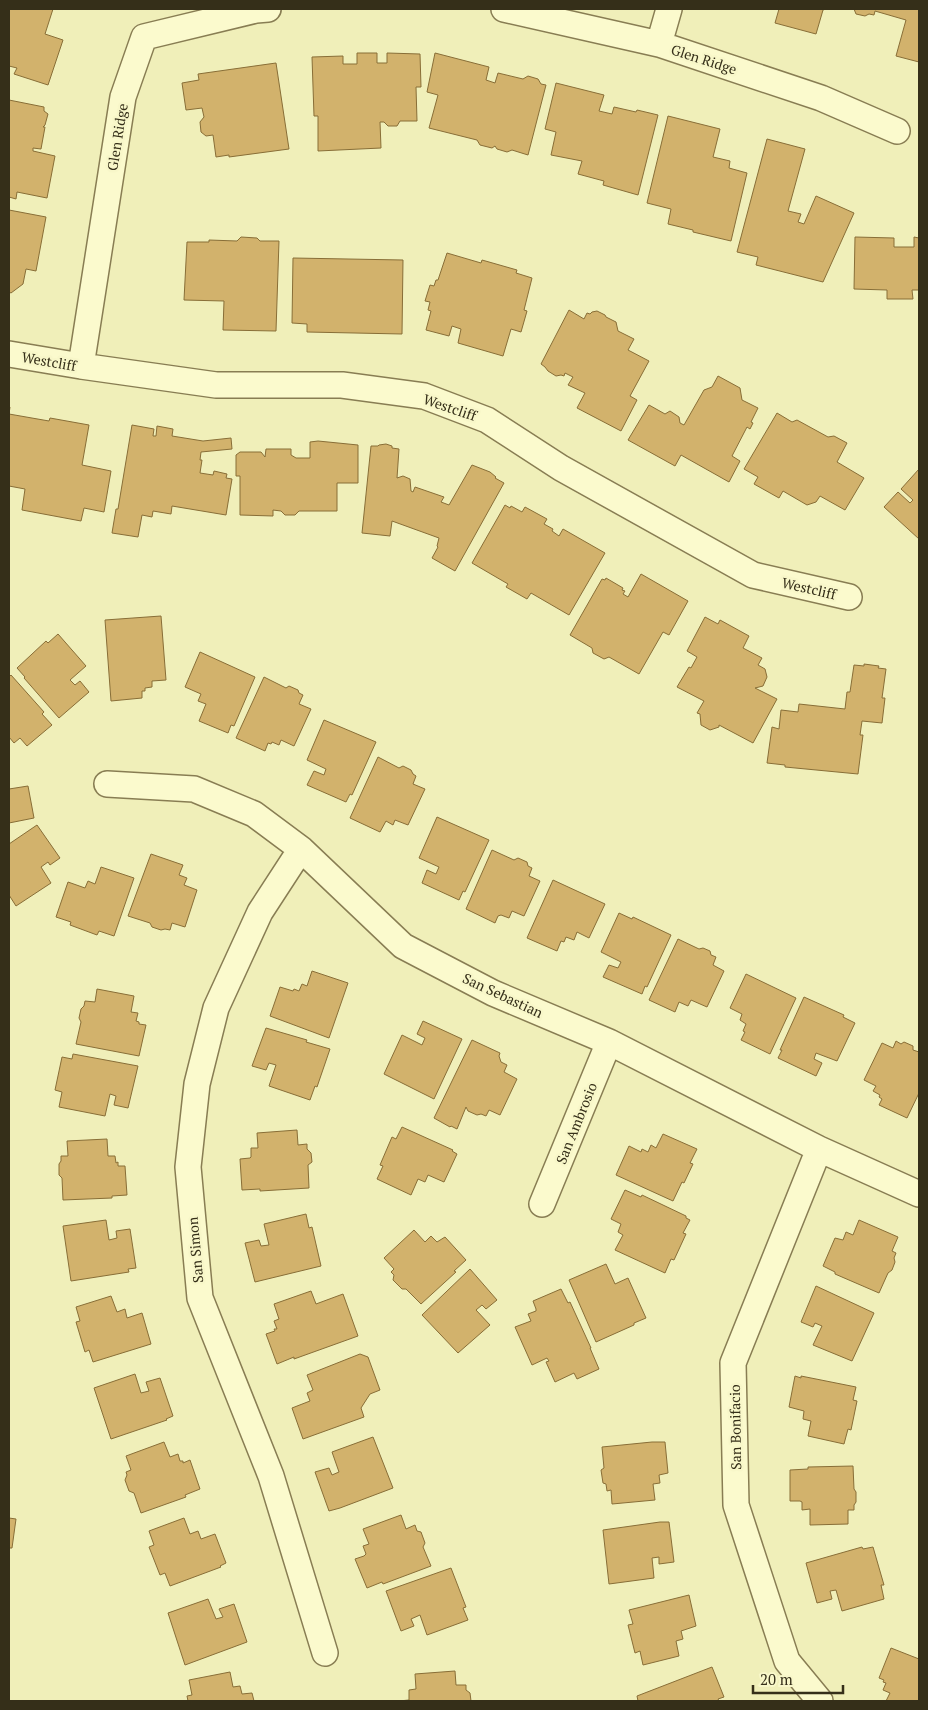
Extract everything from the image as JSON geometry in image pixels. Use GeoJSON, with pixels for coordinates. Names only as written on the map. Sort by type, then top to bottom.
{"type":"FeatureCollection","features":[{"type":"Feature","properties":{"kind":"street","name":"Glen Ridge"},"geometry":{"type":"LineString","coordinates":[[81,366],[123,97],[144,37],[256,10],[268,9]]}},
{"type":"Feature","properties":{"kind":"street","name":"Glen Ridge"},"geometry":{"type":"LineString","coordinates":[[504,9],[660,44],[820,98],[898,131]]}},
{"type":"Feature","properties":{"kind":"street"},"geometry":{"type":"LineString","coordinates":[[660,44],[669,9]]}},
{"type":"Feature","properties":{"kind":"street","name":"Westcliff"},"geometry":{"type":"LineString","coordinates":[[9,354],[81,366],[216,384],[342,385],[424,396],[487,420],[561,468],[753,575],[849,597]]}},
{"type":"Feature","properties":{"kind":"street","name":"San Sebastian"},"geometry":{"type":"LineString","coordinates":[[107,784],[194,789],[254,814],[302,849],[403,946],[493,993],[609,1042],[820,1149],[919,1194]]}},
{"type":"Feature","properties":{"kind":"street","name":"San Simon"},"geometry":{"type":"LineString","coordinates":[[302,849],[260,912],[216,1008],[197,1084],[188,1167],[200,1298],[271,1476],[325,1653]]}},
{"type":"Feature","properties":{"kind":"street","name":"San Ambrosio"},"geometry":{"type":"LineString","coordinates":[[542,1204],[609,1042]]}},
{"type":"Feature","properties":{"kind":"street","name":"San Bonifacio"},"geometry":{"type":"LineString","coordinates":[[820,1149],[733,1363],[736,1505],[787,1661],[820,1701]]}},
{"type":"Feature","properties":{"kind":"building"},"geometry":{"type":"Polygon","coordinates":[[[9,9],[53,9],[45,34],[63,40],[48,85],[14,74],[17,68],[9,66],[9,9]]]}},
{"type":"Feature","properties":{"kind":"building"},"geometry":{"type":"Polygon","coordinates":[[[779,9],[825,9],[823,10],[816,34],[775,23],[779,9]]]}},
{"type":"Feature","properties":{"kind":"building"},"geometry":{"type":"Polygon","coordinates":[[[854,9],[919,9],[919,62],[896,56],[906,20],[875,11],[874,15],[869,14],[865,16],[856,14],[854,9]]]}},
{"type":"Feature","properties":{"kind":"building"},"geometry":{"type":"Polygon","coordinates":[[[357,53],[377,53],[377,63],[387,63],[387,53],[420,54],[421,87],[416,87],[417,121],[400,121],[397,126],[388,126],[384,122],[380,122],[381,148],[318,151],[318,116],[314,116],[312,57],[343,56],[343,64],[357,64],[357,53]]]}},
{"type":"Feature","properties":{"kind":"building"},"geometry":{"type":"Polygon","coordinates":[[[435,53],[489,67],[486,80],[495,83],[498,73],[523,79],[528,76],[538,79],[541,84],[546,85],[528,155],[512,150],[507,152],[497,149],[495,146],[492,148],[480,145],[477,140],[429,128],[438,95],[427,92],[435,53]]]}},
{"type":"Feature","properties":{"kind":"building"},"geometry":{"type":"Polygon","coordinates":[[[276,63],[289,149],[216,157],[213,135],[206,136],[201,132],[200,122],[204,117],[202,108],[186,110],[182,83],[199,80],[198,74],[276,63]]]}},
{"type":"Feature","properties":{"kind":"building"},"geometry":{"type":"Polygon","coordinates":[[[556,83],[604,95],[599,111],[612,114],[614,107],[658,115],[638,195],[603,185],[604,181],[578,174],[582,161],[551,155],[556,132],[545,129],[556,83]]]}},
{"type":"Feature","properties":{"kind":"building"},"geometry":{"type":"Polygon","coordinates":[[[9,100],[44,107],[44,111],[48,114],[43,127],[45,127],[41,149],[33,148],[33,151],[55,156],[47,198],[17,192],[16,199],[9,197],[9,100]]]}},
{"type":"Feature","properties":{"kind":"building"},"geometry":{"type":"Polygon","coordinates":[[[668,116],[720,129],[713,157],[730,161],[729,168],[747,173],[731,241],[668,224],[671,209],[647,203],[668,116]]]}},
{"type":"Feature","properties":{"kind":"building"},"geometry":{"type":"Polygon","coordinates":[[[767,139],[805,149],[788,211],[801,214],[798,222],[804,224],[816,196],[854,213],[823,282],[756,265],[758,257],[737,252],[767,139]]]}},
{"type":"Feature","properties":{"kind":"building"},"geometry":{"type":"Polygon","coordinates":[[[9,210],[46,217],[36,271],[26,269],[23,284],[11,293],[9,292],[9,210]]]}},
{"type":"Feature","properties":{"kind":"building"},"geometry":{"type":"Polygon","coordinates":[[[241,237],[257,238],[260,241],[279,241],[276,331],[223,330],[224,301],[184,300],[187,242],[209,242],[209,240],[237,241],[241,237]]]}},
{"type":"Feature","properties":{"kind":"building"},"geometry":{"type":"Polygon","coordinates":[[[855,237],[894,238],[894,247],[914,247],[914,237],[919,238],[919,290],[912,290],[913,299],[887,299],[887,290],[854,289],[855,237]]]}},
{"type":"Feature","properties":{"kind":"building"},"geometry":{"type":"Polygon","coordinates":[[[447,253],[481,263],[482,260],[517,270],[516,273],[532,278],[524,310],[527,311],[521,332],[511,329],[503,356],[458,343],[461,329],[452,326],[449,336],[426,330],[431,311],[428,310],[430,302],[425,301],[430,285],[434,286],[436,280],[438,280],[447,253]]]}},
{"type":"Feature","properties":{"kind":"building"},"geometry":{"type":"Polygon","coordinates":[[[293,258],[403,260],[402,334],[307,332],[307,324],[292,323],[293,258]]]}},
{"type":"Feature","properties":{"kind":"building"},"geometry":{"type":"Polygon","coordinates":[[[569,310],[584,319],[587,313],[590,314],[597,311],[616,322],[618,331],[634,339],[628,350],[649,361],[630,396],[637,400],[621,431],[577,408],[585,393],[568,385],[573,377],[565,373],[564,376],[556,376],[541,364],[569,310]]]}},
{"type":"Feature","properties":{"kind":"building"},"geometry":{"type":"Polygon","coordinates":[[[718,376],[740,388],[742,400],[758,408],[751,422],[753,423],[750,429],[747,427],[732,456],[740,461],[729,482],[681,455],[675,466],[628,440],[649,405],[665,414],[670,411],[679,417],[680,423],[684,425],[704,390],[712,387],[718,376]]]}},
{"type":"Feature","properties":{"kind":"building"},"geometry":{"type":"Polygon","coordinates":[[[777,413],[792,422],[797,420],[828,437],[834,436],[847,443],[837,462],[864,478],[845,510],[820,496],[816,502],[807,505],[783,491],[779,498],[754,484],[758,477],[744,469],[777,413]]]}},
{"type":"Feature","properties":{"kind":"building"},"geometry":{"type":"Polygon","coordinates":[[[9,414],[49,421],[50,418],[89,425],[82,465],[111,471],[104,512],[84,508],[81,521],[22,510],[25,489],[9,486],[9,414]]]}},
{"type":"Feature","properties":{"kind":"building"},"geometry":{"type":"Polygon","coordinates":[[[132,425],[154,429],[153,436],[156,436],[157,426],[173,429],[172,436],[203,441],[231,438],[232,449],[201,452],[200,460],[202,460],[200,473],[213,475],[214,471],[227,474],[226,478],[232,479],[226,515],[172,506],[171,514],[153,511],[152,517],[142,515],[138,537],[112,533],[116,509],[118,509],[132,425]]]}},
{"type":"Feature","properties":{"kind":"building"},"geometry":{"type":"Polygon","coordinates":[[[310,442],[358,445],[358,483],[337,483],[337,511],[299,511],[295,515],[285,515],[281,511],[273,510],[273,516],[240,515],[240,476],[236,476],[236,455],[240,452],[261,452],[265,457],[266,449],[291,449],[291,455],[296,458],[310,458],[310,442]]]}},
{"type":"Feature","properties":{"kind":"building"},"geometry":{"type":"Polygon","coordinates":[[[386,444],[392,446],[392,448],[399,449],[397,478],[403,476],[410,479],[411,491],[413,492],[415,487],[444,497],[441,502],[449,505],[472,465],[490,472],[495,478],[504,483],[455,571],[432,558],[438,547],[439,538],[392,521],[390,536],[362,533],[371,446],[386,444]]]}},
{"type":"Feature","properties":{"kind":"building"},"geometry":{"type":"Polygon","coordinates":[[[919,469],[919,539],[884,507],[898,492],[910,503],[913,500],[901,489],[919,469]]]}},
{"type":"Feature","properties":{"kind":"building"},"geometry":{"type":"Polygon","coordinates":[[[505,505],[522,512],[525,507],[547,519],[544,524],[553,529],[552,531],[559,536],[563,529],[605,553],[569,615],[531,593],[527,599],[506,587],[508,584],[472,563],[505,505]]]}},
{"type":"Feature","properties":{"kind":"building"},"geometry":{"type":"Polygon","coordinates":[[[641,574],[688,601],[669,635],[663,632],[639,674],[609,657],[604,659],[593,653],[592,648],[570,635],[602,579],[605,580],[606,578],[623,588],[622,590],[625,591],[623,594],[628,597],[641,574]]]}},
{"type":"Feature","properties":{"kind":"building"},"geometry":{"type":"Polygon","coordinates":[[[161,616],[166,680],[152,681],[152,687],[145,688],[145,691],[142,691],[142,698],[111,701],[105,620],[161,616]]]}},
{"type":"Feature","properties":{"kind":"building"},"geometry":{"type":"Polygon","coordinates":[[[705,617],[718,624],[720,620],[749,636],[743,648],[762,658],[758,665],[765,669],[767,677],[763,686],[755,688],[777,699],[753,743],[719,725],[719,727],[710,730],[701,725],[700,714],[697,713],[704,701],[677,687],[697,657],[687,651],[705,617]]]}},
{"type":"Feature","properties":{"kind":"building"},"geometry":{"type":"Polygon","coordinates":[[[58,634],[86,666],[70,680],[75,685],[80,681],[89,692],[59,718],[17,668],[46,641],[48,643],[58,634]]]}},
{"type":"Feature","properties":{"kind":"building"},"geometry":{"type":"Polygon","coordinates":[[[200,652],[255,677],[234,726],[231,725],[228,733],[199,721],[206,704],[198,701],[201,694],[185,687],[200,652]]]}},
{"type":"Feature","properties":{"kind":"building"},"geometry":{"type":"Polygon","coordinates":[[[864,664],[886,669],[882,698],[885,698],[882,723],[862,721],[860,735],[863,735],[858,774],[785,767],[785,765],[767,763],[772,727],[779,729],[781,710],[798,712],[799,704],[845,709],[854,665],[864,666],[864,664]]]}},
{"type":"Feature","properties":{"kind":"building"},"geometry":{"type":"Polygon","coordinates":[[[11,675],[44,712],[42,714],[52,725],[27,746],[20,738],[14,743],[9,737],[9,677],[11,675]]]}},
{"type":"Feature","properties":{"kind":"building"},"geometry":{"type":"Polygon","coordinates":[[[264,677],[286,688],[289,686],[298,690],[303,695],[299,704],[311,709],[294,746],[281,740],[279,745],[272,742],[271,744],[268,743],[265,751],[236,738],[264,677]]]}},
{"type":"Feature","properties":{"kind":"building"},"geometry":{"type":"Polygon","coordinates":[[[324,720],[376,742],[352,795],[350,794],[346,802],[307,785],[314,771],[324,775],[326,769],[307,760],[324,720]]]}},
{"type":"Feature","properties":{"kind":"building"},"geometry":{"type":"Polygon","coordinates":[[[378,757],[399,768],[403,766],[411,770],[416,776],[413,784],[425,789],[408,825],[395,820],[393,825],[386,821],[380,832],[350,818],[378,757]]]}},
{"type":"Feature","properties":{"kind":"building"},"geometry":{"type":"Polygon","coordinates":[[[28,786],[34,818],[9,823],[9,789],[28,786]]]}},
{"type":"Feature","properties":{"kind":"building"},"geometry":{"type":"Polygon","coordinates":[[[437,817],[489,840],[465,892],[463,891],[459,900],[422,883],[427,870],[436,874],[439,867],[419,858],[437,817]]]}},
{"type":"Feature","properties":{"kind":"building"},"geometry":{"type":"Polygon","coordinates":[[[37,825],[60,858],[50,865],[48,862],[41,867],[51,883],[16,906],[9,895],[9,844],[37,825]]]}},
{"type":"Feature","properties":{"kind":"building"},"geometry":{"type":"Polygon","coordinates":[[[492,850],[514,860],[518,858],[527,862],[528,866],[532,868],[529,876],[540,881],[524,916],[512,911],[509,918],[501,915],[498,916],[495,923],[466,909],[492,850]]]}},
{"type":"Feature","properties":{"kind":"building"},"geometry":{"type":"Polygon","coordinates":[[[151,854],[183,865],[179,875],[187,878],[184,885],[197,890],[185,927],[172,923],[170,930],[161,930],[152,927],[150,923],[128,916],[151,854]]]}},
{"type":"Feature","properties":{"kind":"building"},"geometry":{"type":"Polygon","coordinates":[[[101,867],[134,878],[114,936],[99,931],[97,935],[70,925],[71,922],[56,917],[68,882],[85,888],[88,881],[95,884],[101,867]]]}},
{"type":"Feature","properties":{"kind":"building"},"geometry":{"type":"Polygon","coordinates":[[[553,880],[605,904],[589,938],[577,932],[574,940],[566,937],[564,942],[561,941],[557,951],[527,938],[553,880]]]}},
{"type":"Feature","properties":{"kind":"building"},"geometry":{"type":"Polygon","coordinates":[[[619,913],[632,919],[633,917],[671,935],[642,994],[603,977],[609,965],[618,968],[621,962],[601,952],[619,913]]]}},
{"type":"Feature","properties":{"kind":"building"},"geometry":{"type":"Polygon","coordinates":[[[678,939],[699,949],[703,948],[710,951],[711,955],[716,957],[713,965],[724,971],[707,1007],[691,1000],[688,1006],[679,1002],[675,1012],[649,1000],[678,939]]]}},
{"type":"Feature","properties":{"kind":"building"},"geometry":{"type":"Polygon","coordinates":[[[312,971],[348,983],[329,1038],[270,1016],[280,987],[299,991],[302,984],[307,986],[312,971]]]}},
{"type":"Feature","properties":{"kind":"building"},"geometry":{"type":"Polygon","coordinates":[[[746,974],[796,998],[770,1054],[741,1040],[746,1024],[740,1020],[742,1014],[730,1008],[746,974]]]}},
{"type":"Feature","properties":{"kind":"building"},"geometry":{"type":"Polygon","coordinates":[[[97,989],[134,996],[131,1012],[138,1013],[136,1021],[139,1024],[146,1025],[139,1056],[76,1044],[81,1022],[79,1018],[81,1009],[85,1001],[95,1002],[97,989]]]}},
{"type":"Feature","properties":{"kind":"building"},"geometry":{"type":"Polygon","coordinates":[[[804,997],[844,1015],[843,1017],[855,1023],[837,1061],[816,1053],[814,1059],[822,1063],[816,1076],[778,1058],[804,997]]]}},
{"type":"Feature","properties":{"kind":"building"},"geometry":{"type":"Polygon","coordinates":[[[423,1021],[462,1039],[434,1099],[384,1074],[402,1035],[422,1045],[425,1038],[417,1034],[423,1021]]]}},
{"type":"Feature","properties":{"kind":"building"},"geometry":{"type":"Polygon","coordinates":[[[266,1028],[330,1049],[317,1087],[315,1086],[310,1100],[269,1086],[276,1065],[269,1063],[266,1070],[252,1066],[266,1028]]]}},
{"type":"Feature","properties":{"kind":"building"},"geometry":{"type":"Polygon","coordinates":[[[472,1040],[500,1053],[501,1062],[507,1065],[504,1072],[517,1079],[500,1115],[489,1110],[486,1116],[477,1115],[468,1111],[466,1107],[457,1129],[434,1118],[472,1040]]]}},
{"type":"Feature","properties":{"kind":"building"},"geometry":{"type":"Polygon","coordinates":[[[896,1041],[913,1046],[913,1050],[919,1052],[919,1093],[907,1118],[879,1105],[882,1099],[879,1097],[880,1095],[873,1091],[876,1086],[864,1080],[882,1043],[893,1048],[896,1041]]]}},
{"type":"Feature","properties":{"kind":"building"},"geometry":{"type":"Polygon","coordinates":[[[73,1054],[138,1066],[128,1108],[114,1105],[116,1096],[110,1094],[105,1116],[59,1107],[62,1092],[55,1090],[62,1057],[72,1059],[73,1054]]]}},
{"type":"Feature","properties":{"kind":"building"},"geometry":{"type":"Polygon","coordinates":[[[402,1127],[453,1150],[457,1154],[444,1182],[428,1175],[425,1182],[418,1179],[411,1195],[377,1179],[383,1166],[380,1165],[392,1137],[396,1139],[402,1127]]]}},
{"type":"Feature","properties":{"kind":"building"},"geometry":{"type":"Polygon","coordinates":[[[297,1130],[298,1145],[307,1144],[307,1149],[311,1153],[312,1162],[308,1165],[309,1188],[260,1191],[260,1189],[242,1190],[240,1159],[250,1158],[251,1148],[258,1148],[257,1133],[297,1130]]]}},
{"type":"Feature","properties":{"kind":"building"},"geometry":{"type":"Polygon","coordinates":[[[663,1134],[697,1149],[690,1163],[693,1164],[673,1201],[616,1175],[629,1146],[641,1152],[642,1149],[648,1152],[651,1145],[656,1148],[663,1134]]]}},
{"type":"Feature","properties":{"kind":"building"},"geometry":{"type":"Polygon","coordinates":[[[107,1139],[108,1156],[115,1156],[118,1166],[125,1166],[127,1195],[112,1196],[112,1198],[63,1200],[59,1164],[61,1156],[68,1156],[67,1141],[107,1139]]]}},
{"type":"Feature","properties":{"kind":"building"},"geometry":{"type":"Polygon","coordinates":[[[625,1190],[641,1197],[642,1195],[686,1216],[690,1220],[683,1233],[686,1234],[674,1260],[671,1259],[665,1273],[615,1250],[623,1235],[618,1232],[621,1224],[611,1219],[625,1190]]]}},
{"type":"Feature","properties":{"kind":"building"},"geometry":{"type":"Polygon","coordinates":[[[306,1214],[309,1228],[312,1227],[321,1266],[255,1282],[245,1243],[259,1240],[261,1246],[269,1245],[264,1224],[306,1214]]]}},
{"type":"Feature","properties":{"kind":"building"},"geometry":{"type":"Polygon","coordinates":[[[106,1220],[109,1240],[117,1238],[116,1231],[130,1229],[136,1268],[128,1269],[129,1272],[71,1281],[63,1226],[106,1220]]]}},
{"type":"Feature","properties":{"kind":"building"},"geometry":{"type":"Polygon","coordinates":[[[859,1220],[898,1237],[892,1251],[896,1253],[895,1262],[879,1293],[835,1274],[835,1272],[823,1266],[835,1238],[843,1240],[846,1232],[853,1235],[859,1220]]]}},
{"type":"Feature","properties":{"kind":"building"},"geometry":{"type":"Polygon","coordinates":[[[414,1230],[425,1242],[431,1236],[437,1242],[445,1237],[466,1260],[454,1271],[456,1272],[421,1304],[406,1289],[402,1289],[393,1280],[394,1275],[391,1272],[394,1269],[384,1258],[414,1230]]]}},
{"type":"Feature","properties":{"kind":"building"},"geometry":{"type":"Polygon","coordinates":[[[606,1264],[615,1284],[628,1278],[646,1318],[596,1342],[569,1280],[606,1264]]]}},
{"type":"Feature","properties":{"kind":"building"},"geometry":{"type":"Polygon","coordinates":[[[470,1269],[497,1300],[486,1309],[482,1305],[476,1310],[490,1325],[458,1353],[422,1315],[470,1269]]]}},
{"type":"Feature","properties":{"kind":"building"},"geometry":{"type":"Polygon","coordinates":[[[816,1286],[874,1313],[852,1361],[813,1345],[822,1326],[815,1323],[813,1327],[801,1322],[816,1286]]]}},
{"type":"Feature","properties":{"kind":"building"},"geometry":{"type":"Polygon","coordinates":[[[561,1289],[568,1303],[570,1302],[599,1369],[577,1379],[574,1373],[555,1382],[546,1362],[549,1361],[547,1358],[532,1365],[515,1327],[531,1321],[528,1314],[536,1311],[533,1301],[561,1289]]]}},
{"type":"Feature","properties":{"kind":"building"},"geometry":{"type":"Polygon","coordinates":[[[311,1291],[316,1304],[343,1294],[358,1336],[277,1364],[266,1334],[277,1329],[274,1321],[279,1319],[274,1304],[311,1291]]]}},
{"type":"Feature","properties":{"kind":"building"},"geometry":{"type":"Polygon","coordinates":[[[111,1296],[117,1312],[125,1309],[127,1318],[142,1313],[151,1344],[93,1362],[89,1350],[85,1352],[76,1322],[80,1321],[76,1307],[111,1296]]]}},
{"type":"Feature","properties":{"kind":"building"},"geometry":{"type":"Polygon","coordinates":[[[360,1354],[368,1357],[380,1390],[370,1394],[361,1408],[364,1417],[303,1439],[292,1408],[310,1401],[307,1393],[313,1390],[307,1375],[360,1354]]]}},
{"type":"Feature","properties":{"kind":"building"},"geometry":{"type":"Polygon","coordinates":[[[135,1374],[141,1393],[149,1391],[146,1382],[160,1378],[173,1416],[167,1420],[111,1439],[94,1388],[135,1374]]]}},
{"type":"Feature","properties":{"kind":"building"},"geometry":{"type":"Polygon","coordinates":[[[795,1376],[856,1387],[853,1400],[857,1401],[851,1430],[848,1429],[844,1444],[808,1436],[811,1421],[803,1419],[804,1411],[789,1407],[795,1376]]]}},
{"type":"Feature","properties":{"kind":"building"},"geometry":{"type":"Polygon","coordinates":[[[373,1437],[393,1488],[329,1511],[315,1472],[329,1468],[332,1475],[339,1472],[332,1452],[373,1437]]]}},
{"type":"Feature","properties":{"kind":"building"},"geometry":{"type":"Polygon","coordinates":[[[164,1442],[170,1457],[178,1454],[180,1461],[183,1461],[183,1463],[190,1460],[200,1489],[185,1495],[186,1497],[141,1513],[134,1493],[129,1491],[125,1480],[126,1472],[131,1470],[126,1456],[164,1442]]]}},
{"type":"Feature","properties":{"kind":"building"},"geometry":{"type":"Polygon","coordinates":[[[665,1442],[668,1473],[659,1475],[660,1483],[653,1484],[655,1500],[612,1504],[611,1490],[607,1491],[606,1484],[603,1483],[601,1470],[604,1468],[602,1447],[665,1442]]]}},
{"type":"Feature","properties":{"kind":"building"},"geometry":{"type":"Polygon","coordinates":[[[853,1466],[856,1502],[854,1510],[848,1510],[848,1524],[810,1525],[810,1509],[802,1510],[802,1502],[790,1501],[790,1470],[808,1469],[808,1467],[853,1466]]]}},
{"type":"Feature","properties":{"kind":"building"},"geometry":{"type":"Polygon","coordinates":[[[401,1515],[406,1529],[415,1525],[417,1531],[421,1532],[425,1543],[423,1547],[431,1566],[367,1588],[355,1559],[366,1554],[363,1546],[369,1544],[363,1529],[401,1515]]]}},
{"type":"Feature","properties":{"kind":"building"},"geometry":{"type":"Polygon","coordinates":[[[9,1518],[16,1519],[12,1548],[9,1548],[9,1518]]]}},
{"type":"Feature","properties":{"kind":"building"},"geometry":{"type":"Polygon","coordinates":[[[184,1518],[190,1534],[198,1531],[201,1539],[215,1534],[226,1563],[221,1567],[170,1586],[165,1573],[160,1575],[149,1547],[154,1545],[149,1531],[184,1518]]]}},
{"type":"Feature","properties":{"kind":"building"},"geometry":{"type":"Polygon","coordinates":[[[669,1522],[674,1562],[659,1564],[659,1557],[652,1558],[654,1578],[609,1584],[603,1530],[669,1522]]]}},
{"type":"Feature","properties":{"kind":"building"},"geometry":{"type":"Polygon","coordinates":[[[862,1547],[863,1549],[873,1547],[884,1585],[881,1585],[884,1599],[842,1611],[836,1590],[830,1591],[832,1599],[817,1603],[806,1563],[862,1547]]]}},
{"type":"Feature","properties":{"kind":"building"},"geometry":{"type":"Polygon","coordinates":[[[451,1568],[466,1607],[463,1608],[468,1620],[427,1635],[420,1615],[411,1619],[414,1626],[401,1631],[386,1591],[451,1568]]]}},
{"type":"Feature","properties":{"kind":"building"},"geometry":{"type":"Polygon","coordinates":[[[689,1595],[696,1626],[681,1631],[683,1639],[676,1641],[679,1656],[643,1665],[640,1651],[635,1653],[628,1625],[633,1624],[629,1610],[689,1595]]]}},
{"type":"Feature","properties":{"kind":"building"},"geometry":{"type":"Polygon","coordinates":[[[208,1599],[216,1619],[223,1617],[219,1609],[234,1604],[247,1642],[185,1665],[168,1613],[208,1599]]]}},
{"type":"Feature","properties":{"kind":"building"},"geometry":{"type":"Polygon","coordinates":[[[891,1648],[919,1659],[919,1701],[886,1701],[890,1693],[883,1690],[886,1683],[879,1678],[891,1648]]]}},
{"type":"Feature","properties":{"kind":"building"},"geometry":{"type":"Polygon","coordinates":[[[712,1667],[724,1697],[718,1699],[719,1701],[638,1701],[637,1696],[712,1667]]]}},
{"type":"Feature","properties":{"kind":"building"},"geometry":{"type":"Polygon","coordinates":[[[455,1671],[456,1685],[466,1685],[471,1701],[399,1701],[409,1700],[409,1690],[416,1689],[415,1674],[455,1671]]]}},
{"type":"Feature","properties":{"kind":"building"},"geometry":{"type":"Polygon","coordinates":[[[230,1672],[233,1687],[240,1686],[242,1694],[252,1693],[254,1701],[188,1701],[187,1696],[192,1695],[189,1680],[230,1672]]]}}]}
